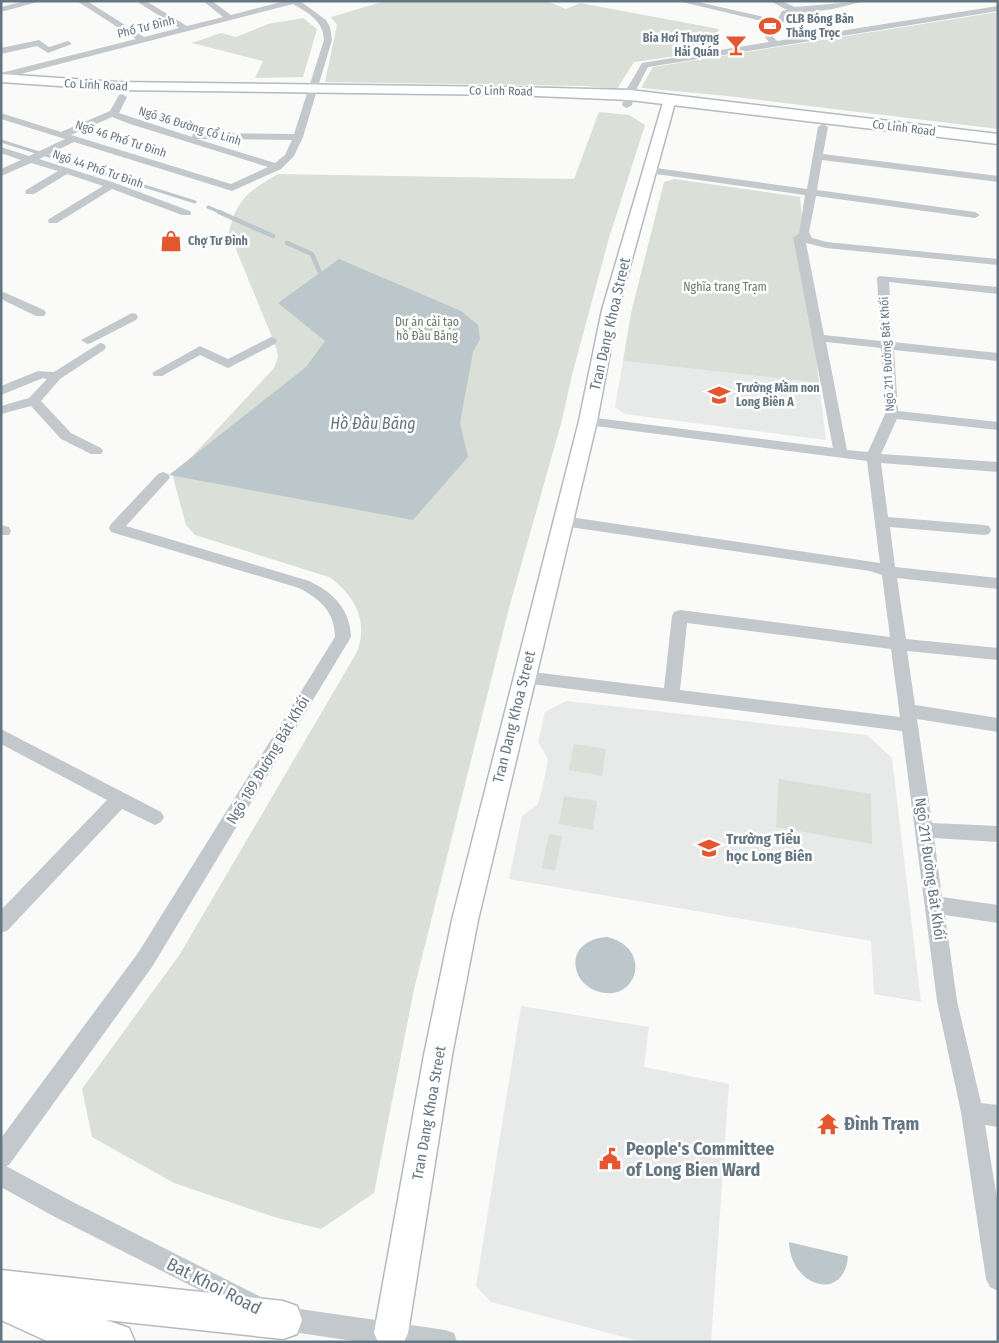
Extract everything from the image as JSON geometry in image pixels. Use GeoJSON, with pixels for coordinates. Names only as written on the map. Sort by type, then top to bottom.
{"type":"FeatureCollection","features":[{"type":"Feature","properties":{"kind":"main road","name":"Co Linh Road"},"geometry":{"type":"LineString","coordinates":[[1,77],[117,86],[312,95],[628,100],[998,139]]}},
{"type":"Feature","properties":{"kind":"main road","name":"Co Linh Road"},"geometry":{"type":"LineString","coordinates":[[1,88],[122,98],[312,95]]}},
{"type":"Feature","properties":{"kind":"main road","name":"Co Linh Road"},"geometry":{"type":"LineString","coordinates":[[668,103],[824,128],[998,149]]}},
{"type":"Feature","properties":{"kind":"main road"},"geometry":{"type":"LineString","coordinates":[[1,1289],[283,1320]]}},
{"type":"Feature","properties":{"kind":"main road"},"geometry":{"type":"LineString","coordinates":[[1,1300],[56,1325],[115,1342]]}},
{"type":"Feature","properties":{"kind":"street"},"geometry":{"type":"LineString","coordinates":[[81,1],[143,40]]}},
{"type":"Feature","properties":{"kind":"street"},"geometry":{"type":"LineString","coordinates":[[140,1],[186,29]]}},
{"type":"Feature","properties":{"kind":"street"},"geometry":{"type":"LineString","coordinates":[[207,1],[229,18]]}},
{"type":"Feature","properties":{"kind":"street"},"geometry":{"type":"LineString","coordinates":[[276,167],[289,156],[298,137],[328,40],[328,29],[321,18],[296,1]]}},
{"type":"Feature","properties":{"kind":"street","name":"Phố Tư Đình"},"geometry":{"type":"LineString","coordinates":[[1,77],[296,1]]}},
{"type":"Feature","properties":{"kind":"street"},"geometry":{"type":"LineString","coordinates":[[774,1],[790,8],[833,7],[861,1]]}},
{"type":"Feature","properties":{"kind":"street"},"geometry":{"type":"LineString","coordinates":[[774,43],[769,36],[785,13],[803,1]]}},
{"type":"Feature","properties":{"kind":"street"},"geometry":{"type":"LineString","coordinates":[[963,1],[977,11]]}},
{"type":"Feature","properties":{"kind":"street"},"geometry":{"type":"LineString","coordinates":[[1,10],[33,2]]}},
{"type":"Feature","properties":{"kind":"street"},"geometry":{"type":"LineString","coordinates":[[686,2],[779,23]]}},
{"type":"Feature","properties":{"kind":"street"},"geometry":{"type":"LineString","coordinates":[[628,100],[644,65],[998,8]]}},
{"type":"Feature","properties":{"kind":"street"},"geometry":{"type":"LineString","coordinates":[[1,51],[39,43],[48,50],[68,44]]}},
{"type":"Feature","properties":{"kind":"street","name":"Ngõ 36 Đường Cổ Linh"},"geometry":{"type":"LineString","coordinates":[[122,98],[114,114],[133,122],[276,167]]}},
{"type":"Feature","properties":{"kind":"street","name":"Tran Dang Khoa Street"},"geometry":{"type":"LineString","coordinates":[[391,1333],[451,985],[479,859],[588,421],[610,310],[668,103]]}},
{"type":"Feature","properties":{"kind":"street"},"geometry":{"type":"LineString","coordinates":[[64,134],[115,112]]}},
{"type":"Feature","properties":{"kind":"street","name":"Ngõ 46 Phố Tư Đình"},"geometry":{"type":"LineString","coordinates":[[1,116],[64,134],[232,188],[276,167]]}},
{"type":"Feature","properties":{"kind":"street"},"geometry":{"type":"LineString","coordinates":[[824,128],[804,232],[808,240],[815,243],[998,262]]}},
{"type":"Feature","properties":{"kind":"street"},"geometry":{"type":"LineString","coordinates":[[179,136],[298,137]]}},
{"type":"Feature","properties":{"kind":"street"},"geometry":{"type":"LineString","coordinates":[[1,173],[75,138]]}},
{"type":"Feature","properties":{"kind":"street","name":"Ngõ 44 Phố Tư Đình"},"geometry":{"type":"LineString","coordinates":[[1,150],[33,158],[186,213]]}},
{"type":"Feature","properties":{"kind":"street"},"geometry":{"type":"LineString","coordinates":[[818,156],[998,179]]}},
{"type":"Feature","properties":{"kind":"street"},"geometry":{"type":"LineString","coordinates":[[30,192],[66,170]]}},
{"type":"Feature","properties":{"kind":"street"},"geometry":{"type":"LineString","coordinates":[[649,170],[975,214]]}},
{"type":"Feature","properties":{"kind":"street"},"geometry":{"type":"LineString","coordinates":[[53,221],[111,185]]}},
{"type":"Feature","properties":{"kind":"street"},"geometry":{"type":"LineString","coordinates":[[799,237],[841,454]]}},
{"type":"Feature","properties":{"kind":"street","name":"Ngõ 211 Đường Bát Khối"},"geometry":{"type":"LineString","coordinates":[[998,291],[884,278],[892,414],[873,457],[947,1001],[972,1112],[998,1279]]}},
{"type":"Feature","properties":{"kind":"street"},"geometry":{"type":"LineString","coordinates":[[1,294],[40,313]]}},
{"type":"Feature","properties":{"kind":"street"},"geometry":{"type":"LineString","coordinates":[[87,340],[132,317]]}},
{"type":"Feature","properties":{"kind":"street"},"geometry":{"type":"LineString","coordinates":[[818,338],[998,357]]}},
{"type":"Feature","properties":{"kind":"street"},"geometry":{"type":"LineString","coordinates":[[158,373],[200,350],[228,364],[271,341]]}},
{"type":"Feature","properties":{"kind":"street"},"geometry":{"type":"LineString","coordinates":[[1,410],[34,400],[56,376],[100,347]]}},
{"type":"Feature","properties":{"kind":"street"},"geometry":{"type":"LineString","coordinates":[[1,391],[42,374],[56,376]]}},
{"type":"Feature","properties":{"kind":"street"},"geometry":{"type":"LineString","coordinates":[[34,400],[66,436],[96,451]]}},
{"type":"Feature","properties":{"kind":"street"},"geometry":{"type":"LineString","coordinates":[[892,414],[998,426]]}},
{"type":"Feature","properties":{"kind":"street"},"geometry":{"type":"LineString","coordinates":[[588,421],[841,454],[998,467]]}},
{"type":"Feature","properties":{"kind":"street","name":"Ngõ 189 Đường Bát Khối"},"geometry":{"type":"LineString","coordinates":[[1,1157],[145,960],[343,637],[342,625],[332,605],[316,590],[296,581],[116,528],[163,477]]}},
{"type":"Feature","properties":{"kind":"street"},"geometry":{"type":"LineString","coordinates":[[563,521],[871,566],[889,572],[998,584]]}},
{"type":"Feature","properties":{"kind":"street"},"geometry":{"type":"LineString","coordinates":[[882,521],[984,530]]}},
{"type":"Feature","properties":{"kind":"street"},"geometry":{"type":"LineString","coordinates":[[671,695],[680,616],[899,644],[998,654]]}},
{"type":"Feature","properties":{"kind":"street"},"geometry":{"type":"LineString","coordinates":[[524,678],[671,695],[998,725]]}},
{"type":"Feature","properties":{"kind":"street"},"geometry":{"type":"LineString","coordinates":[[1,736],[155,817]]}},
{"type":"Feature","properties":{"kind":"street"},"geometry":{"type":"LineString","coordinates":[[1,924],[120,799]]}},
{"type":"Feature","properties":{"kind":"street"},"geometry":{"type":"LineString","coordinates":[[924,830],[998,834]]}},
{"type":"Feature","properties":{"kind":"street"},"geometry":{"type":"LineString","coordinates":[[934,905],[998,914]]}},
{"type":"Feature","properties":{"kind":"street"},"geometry":{"type":"LineString","coordinates":[[972,1112],[998,1116]]}},
{"type":"Feature","properties":{"kind":"street","name":"Bat Khoi Road"},"geometry":{"type":"LineString","coordinates":[[1,1175],[63,1210],[283,1320],[391,1333],[445,1342]]}},
{"type":"Feature","properties":{"kind":"shaded area","name":"Trường Mầm non Long Biên A"},"geometry":{"type":"Polygon","coordinates":[[[623,361],[819,383],[826,440],[624,414],[615,407],[623,361]]]}},
{"type":"Feature","properties":{"kind":"shaded area","name":"Trường Tiểu học Long Biên"},"geometry":{"type":"Polygon","coordinates":[[[566,701],[867,735],[892,758],[921,1002],[874,994],[871,941],[509,879],[522,816],[538,804],[544,780],[548,759],[538,742],[545,712],[566,701]]]}},
{"type":"Feature","properties":{"kind":"shaded area","name":"People's Committee of Long Bien Ward"},"geometry":{"type":"Polygon","coordinates":[[[521,1006],[649,1027],[644,1067],[729,1084],[711,1342],[643,1342],[491,1302],[476,1286],[521,1006]]]}},
{"type":"Feature","properties":{"kind":"green space"},"geometry":{"type":"Polygon","coordinates":[[[385,1],[547,1],[566,9],[580,3],[719,29],[710,51],[634,62],[617,89],[584,86],[325,82],[337,25],[331,17],[385,1]]]}},
{"type":"Feature","properties":{"kind":"green space"},"geometry":{"type":"Polygon","coordinates":[[[998,12],[998,129],[728,96],[641,88],[653,67],[998,12]]]}},
{"type":"Feature","properties":{"kind":"green space"},"geometry":{"type":"Polygon","coordinates":[[[303,18],[317,29],[303,77],[255,78],[263,61],[192,43],[221,33],[236,37],[268,24],[303,18]]]}},
{"type":"Feature","properties":{"kind":"green space","name":"Dự án cải tạo hồ Đầu Băng"},"geometry":{"type":"Polygon","coordinates":[[[599,112],[629,115],[645,125],[609,238],[572,375],[562,420],[509,608],[414,989],[374,1193],[321,1229],[274,1217],[174,1183],[92,1137],[82,1089],[180,954],[357,652],[361,629],[357,609],[352,600],[329,577],[195,535],[186,525],[173,477],[274,368],[278,357],[276,347],[229,232],[232,220],[240,203],[252,191],[278,174],[574,179],[599,112]]]}},
{"type":"Feature","properties":{"kind":"green space","name":"Nghĩa trang Trạm"},"geometry":{"type":"Polygon","coordinates":[[[674,179],[800,197],[819,383],[623,361],[631,313],[664,182],[674,179]]]}},
{"type":"Feature","properties":{"kind":"green space"},"geometry":{"type":"Polygon","coordinates":[[[574,744],[606,749],[602,776],[569,770],[574,744]]]}},
{"type":"Feature","properties":{"kind":"green space"},"geometry":{"type":"Polygon","coordinates":[[[779,779],[871,794],[872,844],[776,827],[779,779]]]}},
{"type":"Feature","properties":{"kind":"green space"},"geometry":{"type":"Polygon","coordinates":[[[564,796],[597,801],[593,830],[559,824],[564,796]]]}},
{"type":"Feature","properties":{"kind":"green space"},"geometry":{"type":"Polygon","coordinates":[[[549,834],[562,836],[555,871],[542,868],[549,834]]]}},
{"type":"Feature","properties":{"kind":"water","name":"Hồ Đầu Băng"},"geometry":{"type":"Polygon","coordinates":[[[339,259],[461,311],[478,325],[480,339],[473,352],[460,423],[468,457],[413,520],[169,475],[306,367],[325,341],[278,303],[339,259]]]}},
{"type":"Feature","properties":{"kind":"water"},"geometry":{"type":"Polygon","coordinates":[[[607,937],[622,944],[632,953],[635,964],[634,975],[628,985],[619,991],[607,993],[592,989],[585,984],[578,975],[576,957],[578,952],[587,943],[607,937]]]}},
{"type":"Feature","properties":{"kind":"water"},"geometry":{"type":"Polygon","coordinates":[[[789,1242],[848,1256],[844,1271],[837,1280],[828,1284],[817,1284],[798,1270],[792,1257],[789,1242]]]}},
{"type":"Feature","properties":{"kind":"waterway"},"geometry":{"type":"LineString","coordinates":[[1,141],[195,202]]}},
{"type":"Feature","properties":{"kind":"waterway"},"geometry":{"type":"LineString","coordinates":[[208,207],[222,213]]}},
{"type":"Feature","properties":{"kind":"waterway"},"geometry":{"type":"LineString","coordinates":[[219,212],[273,236]]}},
{"type":"Feature","properties":{"kind":"waterway"},"geometry":{"type":"LineString","coordinates":[[287,243],[312,254],[320,273]]}},
{"type":"Feature","properties":{"kind":"place","name":"CLB Bóng Bàn Thắng Trọc"},"geometry":{"type":"Point","coordinates":[770,26]}},
{"type":"Feature","properties":{"kind":"place","name":"Bia Hơi Thượng Hải Quán"},"geometry":{"type":"Point","coordinates":[736,45]}},
{"type":"Feature","properties":{"kind":"place","name":"Chợ Tư Đình"},"geometry":{"type":"Point","coordinates":[171,241]}},
{"type":"Feature","properties":{"kind":"place","name":"Trường Mầm non Long Biên A"},"geometry":{"type":"Point","coordinates":[719,395]}},
{"type":"Feature","properties":{"kind":"place","name":"Trường Tiểu học Long Biên"},"geometry":{"type":"Point","coordinates":[709,848]}},
{"type":"Feature","properties":{"kind":"place","name":"Đình Trạm"},"geometry":{"type":"Point","coordinates":[828,1124]}},
{"type":"Feature","properties":{"kind":"place","name":"People's Committee of Long Bien Ward"},"geometry":{"type":"Point","coordinates":[610,1159]}}]}
